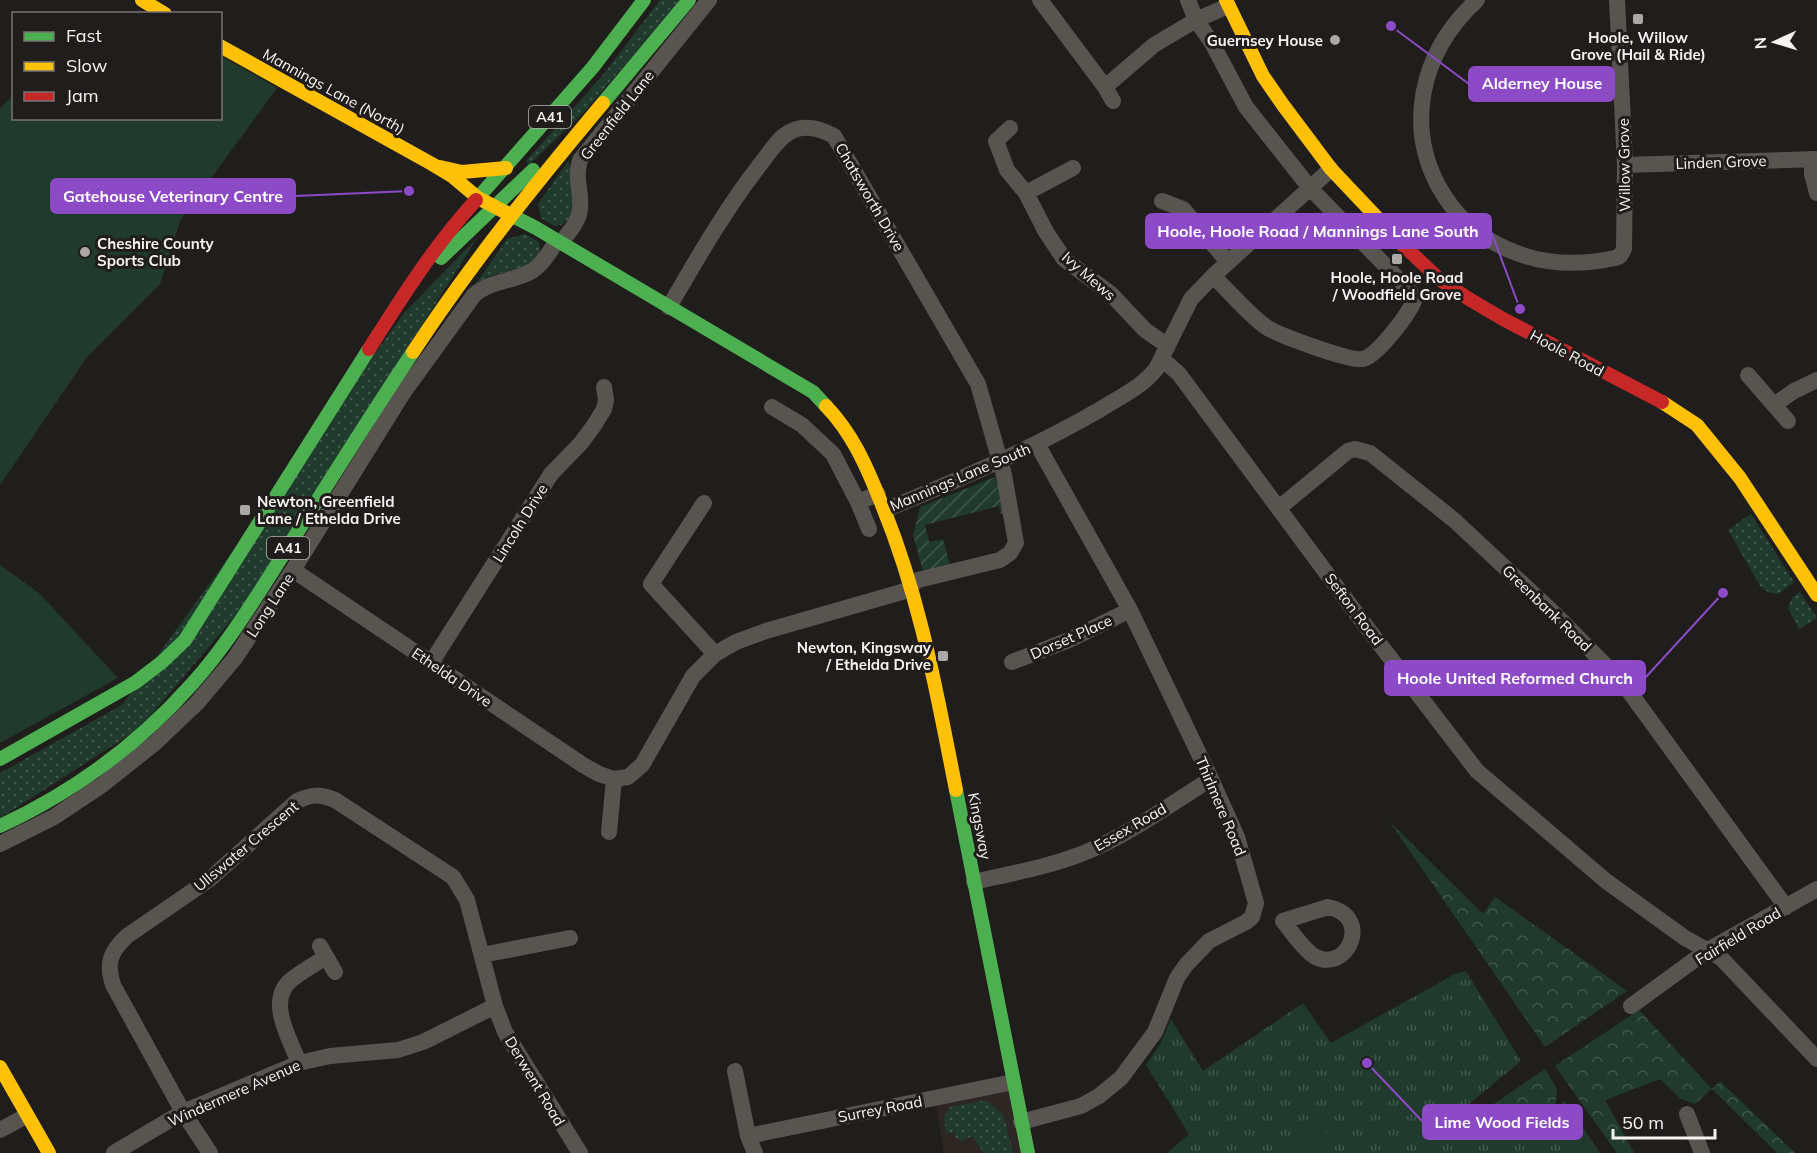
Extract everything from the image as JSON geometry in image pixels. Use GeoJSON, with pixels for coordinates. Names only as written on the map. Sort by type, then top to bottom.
{"type":"FeatureCollection","features":[{"type":"Feature","properties":{"kind":"main road"},"geometry":{"type":"LineString","coordinates":[[142,0],[162,12]]}},
{"type":"Feature","properties":{"kind":"main road","name":"A41"},"geometry":{"type":"LineString","coordinates":[[0,759],[136,682],[185,640],[402,297],[456,222],[593,67],[644,0]]}},
{"type":"Feature","properties":{"kind":"main road","name":"Greenfield Lane"},"geometry":{"type":"LineString","coordinates":[[512,215],[688,0]]}},
{"type":"Feature","properties":{"kind":"main road","name":"Hoole Road"},"geometry":{"type":"LineString","coordinates":[[1227,3],[1263,76],[1283,105],[1331,169],[1396,238],[1439,279],[1496,315],[1671,406],[1697,425],[1812,573],[1817,595]]}},
{"type":"Feature","properties":{"kind":"main road","name":"Mannings Lane (North)"},"geometry":{"type":"LineString","coordinates":[[222,46],[432,164],[452,176],[477,198],[495,208]]}},
{"type":"Feature","properties":{"kind":"main road"},"geometry":{"type":"LineString","coordinates":[[402,297],[610,96]]}},
{"type":"Feature","properties":{"kind":"main road","name":"Mannings Lane (North)"},"geometry":{"type":"LineString","coordinates":[[432,164],[450,171],[462,172],[506,168]]}},
{"type":"Feature","properties":{"kind":"main road","name":"Mannings Lane South"},"geometry":{"type":"LineString","coordinates":[[495,208],[559,242],[813,392],[851,436],[885,510]]}},
{"type":"Feature","properties":{"kind":"main road","name":"Long Lane"},"geometry":{"type":"LineString","coordinates":[[0,826],[45,804],[136,740],[165,713],[213,660],[444,306],[512,215]]}},
{"type":"Feature","properties":{"kind":"main road","name":"Kingsway"},"geometry":{"type":"LineString","coordinates":[[885,510],[911,585],[932,665],[1028,1153]]}},
{"type":"Feature","properties":{"kind":"main road"},"geometry":{"type":"LineString","coordinates":[[0,1066],[26,1116],[49,1153]]}},
{"type":"Feature","properties":{"kind":"street","name":"Greenfield Lane"},"geometry":{"type":"LineString","coordinates":[[559,242],[577,220],[581,208],[577,178],[580,160],[710,0]]}},
{"type":"Feature","properties":{"kind":"street"},"geometry":{"type":"LineString","coordinates":[[1040,0],[1109,94],[1154,45],[1227,3]]}},
{"type":"Feature","properties":{"kind":"street"},"geometry":{"type":"LineString","coordinates":[[1188,0],[1196,20],[1212,44],[1246,107],[1310,188],[1410,291],[1414,301],[1410,311],[1373,354],[1362,360],[1317,348],[1267,328],[1213,276]]}},
{"type":"Feature","properties":{"kind":"street","name":"Willow Grove"},"geometry":{"type":"LineString","coordinates":[[1477,0],[1444,40],[1433,66],[1421,103],[1421,126],[1425,150],[1437,186],[1464,220],[1504,250],[1550,262],[1601,260],[1620,256],[1624,249],[1625,165],[1617,0]]}},
{"type":"Feature","properties":{"kind":"street","name":"Chatsworth Drive"},"geometry":{"type":"LineString","coordinates":[[669,307],[736,195],[779,141],[790,132],[803,128],[822,129],[834,136],[978,384],[1000,461],[1015,535],[1016,543],[1013,550],[1000,560],[918,580],[911,585]]}},
{"type":"Feature","properties":{"kind":"street","name":"Ivy Mews"},"geometry":{"type":"LineString","coordinates":[[1010,128],[996,141],[1007,170],[1026,193],[1064,259],[1112,294],[1165,352]]}},
{"type":"Feature","properties":{"kind":"street"},"geometry":{"type":"LineString","coordinates":[[1814,159],[1812,174],[1817,193]]}},
{"type":"Feature","properties":{"kind":"street","name":"Linden Grove"},"geometry":{"type":"LineString","coordinates":[[1625,165],[1814,159]]}},
{"type":"Feature","properties":{"kind":"street"},"geometry":{"type":"LineString","coordinates":[[1026,193],[1073,168]]}},
{"type":"Feature","properties":{"kind":"street","name":"Mannings Lane South"},"geometry":{"type":"LineString","coordinates":[[885,510],[1037,444],[1128,392],[1149,377],[1165,352],[1191,299],[1228,262],[1331,169]]}},
{"type":"Feature","properties":{"kind":"street"},"geometry":{"type":"LineString","coordinates":[[1162,201],[1183,210],[1228,262]]}},
{"type":"Feature","properties":{"kind":"street","name":"Long Lane"},"geometry":{"type":"LineString","coordinates":[[0,844],[54,817],[102,785],[155,743],[189,711],[235,658],[293,570],[403,393],[474,295],[483,287],[532,271],[545,260],[559,242]]}},
{"type":"Feature","properties":{"kind":"street","name":"Sefton Road"},"geometry":{"type":"LineString","coordinates":[[1165,352],[1362,621],[1478,771],[1606,881],[1685,938],[1720,958],[1817,1059]]}},
{"type":"Feature","properties":{"kind":"street"},"geometry":{"type":"LineString","coordinates":[[1748,375],[1788,421]]}},
{"type":"Feature","properties":{"kind":"street"},"geometry":{"type":"LineString","coordinates":[[1774,405],[1794,391],[1817,380]]}},
{"type":"Feature","properties":{"kind":"street","name":"Lincoln Drive"},"geometry":{"type":"LineString","coordinates":[[431,663],[551,474],[581,443],[595,424],[604,409],[606,400],[604,387]]}},
{"type":"Feature","properties":{"kind":"street"},"geometry":{"type":"LineString","coordinates":[[783,408],[833,454],[869,529]]}},
{"type":"Feature","properties":{"kind":"street","name":"Thirlmere Road"},"geometry":{"type":"LineString","coordinates":[[1037,444],[1130,610],[1211,779],[1237,837],[1250,878],[1256,903],[1252,917]]}},
{"type":"Feature","properties":{"kind":"street","name":"Greenbank Road"},"geometry":{"type":"LineString","coordinates":[[1279,508],[1348,451],[1355,449],[1370,453],[1454,520],[1556,615],[1623,683],[1786,907]]}},
{"type":"Feature","properties":{"kind":"street"},"geometry":{"type":"LineString","coordinates":[[858,502],[878,494]]}},
{"type":"Feature","properties":{"kind":"street"},"geometry":{"type":"LineString","coordinates":[[703,503],[651,584],[715,654]]}},
{"type":"Feature","properties":{"kind":"street","name":"Ethelda Drive"},"geometry":{"type":"LineString","coordinates":[[293,570],[583,765],[614,779]]}},
{"type":"Feature","properties":{"kind":"street"},"geometry":{"type":"LineString","coordinates":[[609,832],[614,779],[628,777],[642,765],[693,676],[715,654],[746,639],[905,591],[911,585]]}},
{"type":"Feature","properties":{"kind":"street","name":"Dorset Place"},"geometry":{"type":"LineString","coordinates":[[1012,662],[1069,640],[1130,610]]}},
{"type":"Feature","properties":{"kind":"street","name":"Essex Road"},"geometry":{"type":"LineString","coordinates":[[974,882],[1059,861],[1090,850],[1116,838],[1211,779]]}},
{"type":"Feature","properties":{"kind":"street","name":"Ullswater Crescent"},"geometry":{"type":"LineString","coordinates":[[210,1153],[183,1112],[113,985],[109,973],[111,958],[116,946],[127,936],[210,879],[297,801],[309,795],[322,795],[335,800],[453,877],[467,900],[495,1006]]}},
{"type":"Feature","properties":{"kind":"street","name":"Fairfield Road"},"geometry":{"type":"LineString","coordinates":[[1631,1006],[1708,950],[1817,889]]}},
{"type":"Feature","properties":{"kind":"street"},"geometry":{"type":"LineString","coordinates":[[1022,1122],[1081,1107],[1121,1078],[1155,1032],[1177,978],[1186,964],[1209,941],[1252,917],[1283,921]]}},
{"type":"Feature","properties":{"kind":"street"},"geometry":{"type":"LineString","coordinates":[[482,954],[570,938]]}},
{"type":"Feature","properties":{"kind":"street"},"geometry":{"type":"LineString","coordinates":[[298,1063],[279,1011],[280,995],[289,982],[323,951],[335,972]]}},
{"type":"Feature","properties":{"kind":"street","name":"Windermere Avenue"},"geometry":{"type":"LineString","coordinates":[[114,1153],[183,1112],[298,1063],[330,1056],[398,1050],[423,1042],[495,1006]]}},
{"type":"Feature","properties":{"kind":"street","name":"Derwent Road"},"geometry":{"type":"LineString","coordinates":[[495,1006],[504,1032],[580,1153]]}},
{"type":"Feature","properties":{"kind":"street"},"geometry":{"type":"LineString","coordinates":[[735,1071],[748,1136],[755,1153]]}},
{"type":"Feature","properties":{"kind":"street","name":"Surrey Road"},"geometry":{"type":"LineString","coordinates":[[748,1136],[1013,1082]]}},
{"type":"Feature","properties":{"kind":"street"},"geometry":{"type":"LineString","coordinates":[[1687,1114],[1702,1153]]}},
{"type":"Feature","properties":{"kind":"street"},"geometry":{"type":"LineString","coordinates":[[0,1130],[26,1116]]}},
{"type":"Feature","properties":{"kind":"shaded area"},"geometry":{"type":"Polygon","coordinates":[[[1013,1082],[1028,1153],[944,1153],[935,1098],[1013,1082]]]}},
{"type":"Feature","properties":{"kind":"green space"},"geometry":{"type":"Polygon","coordinates":[[[660,0],[681,0],[584,112],[529,165],[526,161],[603,75],[660,0]]]}},
{"type":"Feature","properties":{"kind":"green space","name":"Cheshire County Sports Club"},"geometry":{"type":"Polygon","coordinates":[[[222,57],[277,88],[181,219],[160,284],[87,357],[0,485],[0,108],[12,97],[12,120],[222,120],[222,57]]]}},
{"type":"Feature","properties":{"kind":"green space"},"geometry":{"type":"Polygon","coordinates":[[[569,160],[574,204],[571,218],[561,225],[554,226],[541,218],[538,204],[569,160]]]}},
{"type":"Feature","properties":{"kind":"green space"},"geometry":{"type":"Polygon","coordinates":[[[525,234],[539,242],[540,251],[537,258],[523,267],[487,277],[471,291],[507,239],[525,234]]]}},
{"type":"Feature","properties":{"kind":"green space"},"geometry":{"type":"Polygon","coordinates":[[[478,237],[242,608],[140,728],[0,818],[0,773],[122,705],[405,312],[478,237]]]}},
{"type":"Feature","properties":{"kind":"green space"},"geometry":{"type":"Polygon","coordinates":[[[995,477],[1002,490],[1007,512],[1001,514],[999,506],[925,525],[929,542],[943,539],[950,565],[924,575],[913,535],[920,507],[995,477]]]}},
{"type":"Feature","properties":{"kind":"green space"},"geometry":{"type":"Polygon","coordinates":[[[1751,514],[1794,582],[1778,594],[1768,592],[1760,586],[1728,530],[1751,514]]]}},
{"type":"Feature","properties":{"kind":"green space"},"geometry":{"type":"Polygon","coordinates":[[[0,565],[39,593],[118,678],[0,743],[0,565]]]}},
{"type":"Feature","properties":{"kind":"green space"},"geometry":{"type":"Polygon","coordinates":[[[1800,592],[1817,618],[1799,629],[1788,608],[1792,598],[1800,592]]]}},
{"type":"Feature","properties":{"kind":"green space"},"geometry":{"type":"Polygon","coordinates":[[[1389,821],[1483,914],[1495,897],[1627,991],[1545,1047],[1389,821]]]}},
{"type":"Feature","properties":{"kind":"green space"},"geometry":{"type":"Polygon","coordinates":[[[1466,971],[1521,1061],[1452,1118],[1455,1130],[1460,1127],[1479,1135],[1495,1128],[1510,1115],[1527,1107],[1545,1111],[1560,1110],[1587,1153],[1167,1153],[1189,1134],[1146,1065],[1160,1044],[1171,1019],[1203,1071],[1303,1003],[1331,1043],[1455,974],[1466,971]]]}},
{"type":"Feature","properties":{"kind":"green space"},"geometry":{"type":"Polygon","coordinates":[[[1639,1010],[1712,1089],[1695,1104],[1681,1099],[1660,1079],[1605,1100],[1634,1153],[1617,1153],[1555,1066],[1639,1010]]]}},
{"type":"Feature","properties":{"kind":"green space"},"geometry":{"type":"Polygon","coordinates":[[[1545,1069],[1557,1089],[1555,1110],[1515,1111],[1490,1131],[1477,1135],[1466,1132],[1460,1127],[1545,1069]]]}},
{"type":"Feature","properties":{"kind":"green space"},"geometry":{"type":"Polygon","coordinates":[[[1720,1081],[1795,1153],[1777,1153],[1712,1089],[1720,1081]]]}},
{"type":"Feature","properties":{"kind":"green space"},"geometry":{"type":"Polygon","coordinates":[[[987,1100],[1004,1116],[1013,1153],[984,1153],[972,1136],[961,1141],[955,1138],[955,1132],[946,1133],[944,1116],[950,1107],[987,1100]]]}},
{"type":"Feature","properties":{"kind":"green space"},"geometry":{"type":"Polygon","coordinates":[[[1564,1100],[1600,1153],[1587,1153],[1560,1110],[1564,1100]]]}},
{"type":"Feature","properties":{"kind":"green space"},"geometry":{"type":"Polygon","coordinates":[[[1317,1127],[1326,1129],[1324,1153],[1284,1153],[1280,1148],[1294,1136],[1317,1127]]]}},
{"type":"Feature","properties":{"kind":"traffic: fast"},"geometry":{"type":"LineString","coordinates":[[476,200],[593,67],[644,0]]}},
{"type":"Feature","properties":{"kind":"traffic: fast"},"geometry":{"type":"LineString","coordinates":[[603,103],[689,0]]}},
{"type":"Feature","properties":{"kind":"traffic: fast"},"geometry":{"type":"LineString","coordinates":[[441,258],[533,170]]}},
{"type":"Feature","properties":{"kind":"traffic: fast"},"geometry":{"type":"LineString","coordinates":[[507,213],[813,392],[826,406]]}},
{"type":"Feature","properties":{"kind":"traffic: fast"},"geometry":{"type":"LineString","coordinates":[[0,759],[136,682],[185,640],[369,349]]}},
{"type":"Feature","properties":{"kind":"traffic: fast"},"geometry":{"type":"LineString","coordinates":[[0,826],[53,798],[103,765],[149,727],[192,684],[229,638],[251,605],[413,352]]}},
{"type":"Feature","properties":{"kind":"traffic: fast"},"geometry":{"type":"LineString","coordinates":[[956,790],[1028,1153]]}},
{"type":"Feature","properties":{"kind":"traffic: slow"},"geometry":{"type":"LineString","coordinates":[[142,0],[162,12]]}},
{"type":"Feature","properties":{"kind":"traffic: slow"},"geometry":{"type":"LineString","coordinates":[[1226,0],[1263,76],[1283,105],[1331,169],[1403,245]]}},
{"type":"Feature","properties":{"kind":"traffic: slow"},"geometry":{"type":"LineString","coordinates":[[222,47],[432,164],[452,176],[478,198],[507,213]]}},
{"type":"Feature","properties":{"kind":"traffic: slow"},"geometry":{"type":"LineString","coordinates":[[413,352],[504,225],[603,103]]}},
{"type":"Feature","properties":{"kind":"traffic: slow"},"geometry":{"type":"LineString","coordinates":[[440,167],[462,172],[506,168]]}},
{"type":"Feature","properties":{"kind":"traffic: slow"},"geometry":{"type":"LineString","coordinates":[[1662,402],[1697,425],[1740,478],[1817,595]]}},
{"type":"Feature","properties":{"kind":"traffic: slow"},"geometry":{"type":"LineString","coordinates":[[826,406],[858,450],[894,536],[925,643],[956,790]]}},
{"type":"Feature","properties":{"kind":"traffic: slow"},"geometry":{"type":"LineString","coordinates":[[0,1067],[49,1153]]}},
{"type":"Feature","properties":{"kind":"traffic: jam"},"geometry":{"type":"LineString","coordinates":[[369,349],[432,254],[476,200]]}},
{"type":"Feature","properties":{"kind":"traffic: jam"},"geometry":{"type":"LineString","coordinates":[[1403,245],[1439,279],[1469,299],[1662,402]]}},
{"type":"Feature","properties":{"kind":"place","name":"Hoole, Willow Grove (Hail & Ride)"},"geometry":{"type":"Point","coordinates":[1638,19]}},
{"type":"Feature","properties":{"kind":"place","name":"Alderney House"},"geometry":{"type":"Point","coordinates":[1391,26]}},
{"type":"Feature","properties":{"kind":"place","name":"Guernsey House"},"geometry":{"type":"Point","coordinates":[1335,40]}},
{"type":"Feature","properties":{"kind":"place","name":"Gatehouse Veterinary Centre"},"geometry":{"type":"Point","coordinates":[409,191]}},
{"type":"Feature","properties":{"kind":"place","name":"Cheshire County Sports Club"},"geometry":{"type":"Point","coordinates":[85,252]}},
{"type":"Feature","properties":{"kind":"place","name":"Hoole, Hoole Road / Woodfield Grove"},"geometry":{"type":"Point","coordinates":[1397,259]}},
{"type":"Feature","properties":{"kind":"place","name":"Hoole, Hoole Road / Mannings Lane South"},"geometry":{"type":"Point","coordinates":[1520,309]}},
{"type":"Feature","properties":{"kind":"place","name":"Newton, Greenfield Lane / Ethelda Drive"},"geometry":{"type":"Point","coordinates":[245,510]}},
{"type":"Feature","properties":{"kind":"place","name":"Hoole United Reformed Church"},"geometry":{"type":"Point","coordinates":[1723,593]}},
{"type":"Feature","properties":{"kind":"place","name":"Newton, Kingsway / Ethelda Drive"},"geometry":{"type":"Point","coordinates":[943,656]}},
{"type":"Feature","properties":{"kind":"place","name":"Lime Wood Fields"},"geometry":{"type":"Point","coordinates":[1367,1063]}}]}
